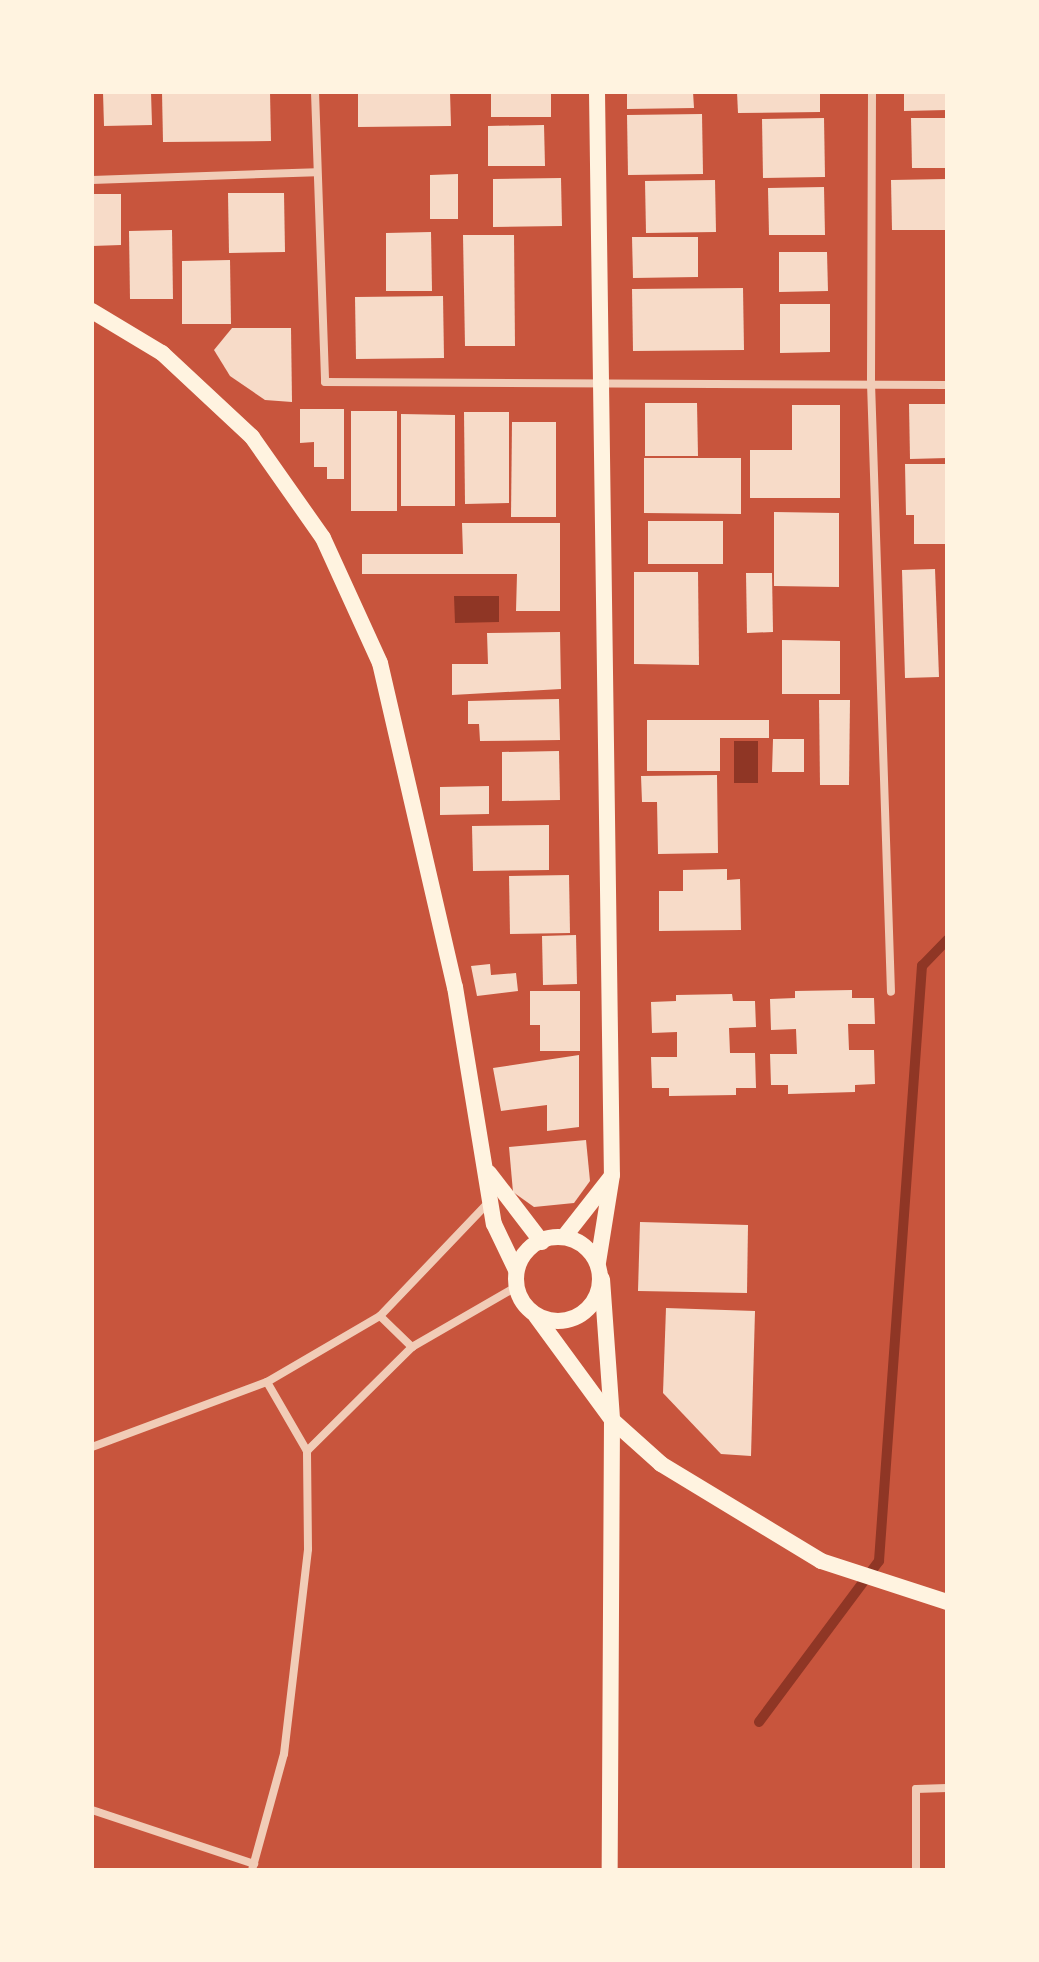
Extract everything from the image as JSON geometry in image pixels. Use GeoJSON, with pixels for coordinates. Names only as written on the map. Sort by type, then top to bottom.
{"type":"FeatureCollection","features":[{"type":"Feature","properties":{"kind":"main road"},"geometry":{"type":"LineString","coordinates":[[536,1316],[572,1319],[587,1310],[600,1270],[612,1175],[597,92]]}},
{"type":"Feature","properties":{"kind":"main road"},"geometry":{"type":"LineString","coordinates":[[92,311],[162,353],[252,437],[330,552],[380,663],[455,987],[489,1173],[497,1194],[498,1238],[516,1270]]}},
{"type":"Feature","properties":{"kind":"main road"},"geometry":{"type":"LineString","coordinates":[[564,1237],[612,1175]]}},
{"type":"Feature","properties":{"kind":"main road"},"geometry":{"type":"LineString","coordinates":[[497,1194],[542,1242]]}},
{"type":"Feature","properties":{"kind":"main road"},"geometry":{"type":"LineString","coordinates":[[610,1870],[612,1420],[600,1270],[589,1249],[564,1237],[542,1242],[523,1253],[516,1270],[516,1287],[523,1304],[536,1316],[612,1420],[661,1464],[821,1561],[947,1602]]}},
{"type":"Feature","properties":{"kind":"street"},"geometry":{"type":"LineString","coordinates":[[315,92],[325,382],[947,385]]}},
{"type":"Feature","properties":{"kind":"street"},"geometry":{"type":"LineString","coordinates":[[872,92],[871,383],[891,992]]}},
{"type":"Feature","properties":{"kind":"street"},"geometry":{"type":"LineString","coordinates":[[92,180],[316,172]]}},
{"type":"Feature","properties":{"kind":"street"},"geometry":{"type":"LineString","coordinates":[[92,1447],[267,1382],[380,1316],[497,1194]]}},
{"type":"Feature","properties":{"kind":"street"},"geometry":{"type":"LineString","coordinates":[[307,1451],[412,1347],[516,1287]]}},
{"type":"Feature","properties":{"kind":"street"},"geometry":{"type":"LineString","coordinates":[[380,1316],[412,1347]]}},
{"type":"Feature","properties":{"kind":"street"},"geometry":{"type":"LineString","coordinates":[[92,1810],[253,1867],[284,1754],[308,1549],[307,1451],[267,1382]]}},
{"type":"Feature","properties":{"kind":"street"},"geometry":{"type":"LineString","coordinates":[[916,1870],[916,1789],[947,1788]]}},
{"type":"Feature","properties":{"kind":"shaded area"},"geometry":{"type":"Polygon","coordinates":[[[454,596],[499,596],[499,622],[455,623],[454,596]]]}},
{"type":"Feature","properties":{"kind":"shaded area"},"geometry":{"type":"Polygon","coordinates":[[[734,741],[758,741],[758,783],[734,783],[734,741]]]}},
{"type":"Feature","properties":{"kind":"building"},"geometry":{"type":"Polygon","coordinates":[[[103,92],[151,92],[152,125],[104,126],[103,92]]]}},
{"type":"Feature","properties":{"kind":"building"},"geometry":{"type":"Polygon","coordinates":[[[162,92],[270,92],[271,141],[163,142],[162,92]]]}},
{"type":"Feature","properties":{"kind":"building"},"geometry":{"type":"Polygon","coordinates":[[[358,92],[450,92],[451,126],[358,127],[358,92]]]}},
{"type":"Feature","properties":{"kind":"building"},"geometry":{"type":"Polygon","coordinates":[[[491,92],[551,92],[551,117],[491,117],[491,92]]]}},
{"type":"Feature","properties":{"kind":"building"},"geometry":{"type":"Polygon","coordinates":[[[627,92],[693,92],[694,108],[627,109],[627,92]]]}},
{"type":"Feature","properties":{"kind":"building"},"geometry":{"type":"Polygon","coordinates":[[[737,92],[820,92],[820,112],[738,113],[737,92]]]}},
{"type":"Feature","properties":{"kind":"building"},"geometry":{"type":"Polygon","coordinates":[[[904,92],[947,92],[947,110],[904,111],[904,92]]]}},
{"type":"Feature","properties":{"kind":"building"},"geometry":{"type":"Polygon","coordinates":[[[702,114],[703,174],[628,175],[627,115],[702,114]]]}},
{"type":"Feature","properties":{"kind":"building"},"geometry":{"type":"Polygon","coordinates":[[[824,118],[825,177],[763,178],[762,119],[824,118]]]}},
{"type":"Feature","properties":{"kind":"building"},"geometry":{"type":"Polygon","coordinates":[[[911,118],[947,118],[947,168],[912,168],[911,118]]]}},
{"type":"Feature","properties":{"kind":"building"},"geometry":{"type":"Polygon","coordinates":[[[544,125],[545,166],[488,166],[488,126],[544,125]]]}},
{"type":"Feature","properties":{"kind":"building"},"geometry":{"type":"Polygon","coordinates":[[[458,174],[458,219],[430,219],[430,175],[458,174]]]}},
{"type":"Feature","properties":{"kind":"building"},"geometry":{"type":"Polygon","coordinates":[[[561,178],[562,226],[493,227],[493,179],[561,178]]]}},
{"type":"Feature","properties":{"kind":"building"},"geometry":{"type":"Polygon","coordinates":[[[947,179],[947,230],[892,230],[891,180],[947,179]]]}},
{"type":"Feature","properties":{"kind":"building"},"geometry":{"type":"Polygon","coordinates":[[[715,180],[716,232],[646,233],[645,181],[715,180]]]}},
{"type":"Feature","properties":{"kind":"building"},"geometry":{"type":"Polygon","coordinates":[[[824,187],[825,235],[769,235],[768,188],[824,187]]]}},
{"type":"Feature","properties":{"kind":"building"},"geometry":{"type":"Polygon","coordinates":[[[228,193],[284,193],[285,252],[229,253],[228,193]]]}},
{"type":"Feature","properties":{"kind":"building"},"geometry":{"type":"Polygon","coordinates":[[[92,194],[121,194],[121,245],[92,246],[92,194]]]}},
{"type":"Feature","properties":{"kind":"building"},"geometry":{"type":"Polygon","coordinates":[[[172,230],[173,299],[130,299],[129,231],[172,230]]]}},
{"type":"Feature","properties":{"kind":"building"},"geometry":{"type":"Polygon","coordinates":[[[431,232],[432,291],[386,291],[386,233],[431,232]]]}},
{"type":"Feature","properties":{"kind":"building"},"geometry":{"type":"Polygon","coordinates":[[[463,235],[514,235],[515,346],[465,346],[463,235]]]}},
{"type":"Feature","properties":{"kind":"building"},"geometry":{"type":"Polygon","coordinates":[[[632,237],[698,237],[698,277],[633,278],[632,237]]]}},
{"type":"Feature","properties":{"kind":"building"},"geometry":{"type":"Polygon","coordinates":[[[779,252],[827,252],[828,291],[779,292],[779,252]]]}},
{"type":"Feature","properties":{"kind":"building"},"geometry":{"type":"Polygon","coordinates":[[[230,260],[231,324],[182,324],[182,261],[230,260]]]}},
{"type":"Feature","properties":{"kind":"building"},"geometry":{"type":"Polygon","coordinates":[[[743,288],[744,350],[633,351],[632,289],[743,288]]]}},
{"type":"Feature","properties":{"kind":"building"},"geometry":{"type":"Polygon","coordinates":[[[443,296],[444,358],[356,359],[355,297],[443,296]]]}},
{"type":"Feature","properties":{"kind":"building"},"geometry":{"type":"Polygon","coordinates":[[[780,304],[830,304],[830,352],[780,353],[780,304]]]}},
{"type":"Feature","properties":{"kind":"building"},"geometry":{"type":"Polygon","coordinates":[[[232,328],[291,328],[292,402],[265,400],[230,376],[214,350],[232,328]]]}},
{"type":"Feature","properties":{"kind":"building"},"geometry":{"type":"Polygon","coordinates":[[[645,403],[697,403],[698,456],[645,456],[645,403]]]}},
{"type":"Feature","properties":{"kind":"building"},"geometry":{"type":"Polygon","coordinates":[[[909,404],[947,404],[947,458],[910,459],[909,404]]]}},
{"type":"Feature","properties":{"kind":"building"},"geometry":{"type":"Polygon","coordinates":[[[792,405],[840,405],[840,498],[750,498],[750,450],[792,450],[792,405]]]}},
{"type":"Feature","properties":{"kind":"building"},"geometry":{"type":"Polygon","coordinates":[[[300,409],[344,409],[344,479],[327,479],[327,467],[314,467],[314,442],[300,443],[300,409]]]}},
{"type":"Feature","properties":{"kind":"building"},"geometry":{"type":"Polygon","coordinates":[[[351,411],[397,411],[397,511],[351,511],[351,411]]]}},
{"type":"Feature","properties":{"kind":"building"},"geometry":{"type":"Polygon","coordinates":[[[464,412],[509,412],[509,503],[465,504],[464,412]]]}},
{"type":"Feature","properties":{"kind":"building"},"geometry":{"type":"Polygon","coordinates":[[[401,414],[455,415],[455,506],[401,506],[401,414]]]}},
{"type":"Feature","properties":{"kind":"building"},"geometry":{"type":"Polygon","coordinates":[[[512,422],[556,422],[556,517],[511,517],[512,422]]]}},
{"type":"Feature","properties":{"kind":"building"},"geometry":{"type":"Polygon","coordinates":[[[644,458],[741,458],[741,514],[644,513],[644,458]]]}},
{"type":"Feature","properties":{"kind":"building"},"geometry":{"type":"Polygon","coordinates":[[[905,464],[947,464],[947,544],[914,544],[914,515],[906,515],[905,464]]]}},
{"type":"Feature","properties":{"kind":"building"},"geometry":{"type":"Polygon","coordinates":[[[774,512],[839,513],[839,587],[774,586],[774,512]]]}},
{"type":"Feature","properties":{"kind":"building"},"geometry":{"type":"Polygon","coordinates":[[[648,521],[723,521],[723,564],[648,564],[648,521]]]}},
{"type":"Feature","properties":{"kind":"building"},"geometry":{"type":"Polygon","coordinates":[[[462,523],[560,523],[560,611],[516,611],[517,574],[362,574],[362,554],[463,554],[462,523]]]}},
{"type":"Feature","properties":{"kind":"building"},"geometry":{"type":"Polygon","coordinates":[[[935,569],[939,677],[905,678],[902,570],[935,569]]]}},
{"type":"Feature","properties":{"kind":"building"},"geometry":{"type":"Polygon","coordinates":[[[634,572],[698,572],[699,665],[634,664],[634,572]]]}},
{"type":"Feature","properties":{"kind":"building"},"geometry":{"type":"Polygon","coordinates":[[[746,573],[772,573],[773,632],[747,633],[746,573]]]}},
{"type":"Feature","properties":{"kind":"building"},"geometry":{"type":"Polygon","coordinates":[[[560,632],[561,689],[452,695],[452,664],[488,664],[487,633],[560,632]]]}},
{"type":"Feature","properties":{"kind":"building"},"geometry":{"type":"Polygon","coordinates":[[[782,640],[840,641],[840,694],[782,694],[782,640]]]}},
{"type":"Feature","properties":{"kind":"building"},"geometry":{"type":"Polygon","coordinates":[[[559,699],[560,740],[480,741],[479,724],[468,724],[468,701],[559,699]]]}},
{"type":"Feature","properties":{"kind":"building"},"geometry":{"type":"Polygon","coordinates":[[[819,700],[850,700],[849,785],[820,785],[819,700]]]}},
{"type":"Feature","properties":{"kind":"building"},"geometry":{"type":"Polygon","coordinates":[[[647,720],[769,720],[769,738],[720,738],[720,771],[647,771],[647,720]]]}},
{"type":"Feature","properties":{"kind":"building"},"geometry":{"type":"Polygon","coordinates":[[[773,739],[804,739],[804,772],[772,772],[773,739]]]}},
{"type":"Feature","properties":{"kind":"building"},"geometry":{"type":"Polygon","coordinates":[[[559,751],[560,800],[502,801],[502,752],[559,751]]]}},
{"type":"Feature","properties":{"kind":"building"},"geometry":{"type":"Polygon","coordinates":[[[717,775],[718,853],[658,854],[657,802],[642,802],[641,776],[717,775]]]}},
{"type":"Feature","properties":{"kind":"building"},"geometry":{"type":"Polygon","coordinates":[[[489,786],[489,814],[440,815],[440,787],[489,786]]]}},
{"type":"Feature","properties":{"kind":"building"},"geometry":{"type":"Polygon","coordinates":[[[549,825],[549,870],[473,871],[472,826],[549,825]]]}},
{"type":"Feature","properties":{"kind":"building"},"geometry":{"type":"Polygon","coordinates":[[[727,869],[727,880],[740,879],[741,930],[659,931],[659,891],[683,891],[683,870],[727,869]]]}},
{"type":"Feature","properties":{"kind":"building"},"geometry":{"type":"Polygon","coordinates":[[[569,875],[570,933],[510,934],[509,876],[569,875]]]}},
{"type":"Feature","properties":{"kind":"building"},"geometry":{"type":"Polygon","coordinates":[[[576,935],[577,984],[543,985],[542,936],[576,935]]]}},
{"type":"Feature","properties":{"kind":"building"},"geometry":{"type":"Polygon","coordinates":[[[490,964],[491,975],[516,973],[518,991],[477,996],[471,966],[490,964]]]}},
{"type":"Feature","properties":{"kind":"building"},"geometry":{"type":"Polygon","coordinates":[[[852,990],[852,998],[874,998],[875,1024],[848,1024],[849,1050],[874,1050],[875,1084],[855,1085],[855,1092],[788,1094],[788,1085],[771,1085],[770,1054],[797,1054],[796,1029],[771,1030],[770,999],[795,998],[795,991],[852,990]]]}},
{"type":"Feature","properties":{"kind":"building"},"geometry":{"type":"Polygon","coordinates":[[[530,991],[580,991],[580,1051],[540,1051],[540,1025],[530,1025],[530,991]]]}},
{"type":"Feature","properties":{"kind":"building"},"geometry":{"type":"Polygon","coordinates":[[[732,994],[733,1001],[755,1001],[756,1027],[729,1028],[730,1053],[755,1053],[756,1088],[736,1088],[736,1095],[669,1096],[669,1088],[652,1088],[651,1057],[677,1057],[677,1032],[652,1033],[651,1002],[676,1001],[676,995],[732,994]]]}},
{"type":"Feature","properties":{"kind":"building"},"geometry":{"type":"Polygon","coordinates":[[[579,1055],[579,1127],[547,1131],[547,1105],[501,1111],[493,1068],[579,1055]]]}},
{"type":"Feature","properties":{"kind":"building"},"geometry":{"type":"Polygon","coordinates":[[[586,1140],[590,1181],[574,1203],[534,1207],[513,1192],[509,1147],[586,1140]]]}},
{"type":"Feature","properties":{"kind":"building"},"geometry":{"type":"Polygon","coordinates":[[[640,1222],[748,1225],[747,1293],[638,1291],[640,1222]]]}},
{"type":"Feature","properties":{"kind":"building"},"geometry":{"type":"Polygon","coordinates":[[[666,1308],[755,1311],[751,1456],[721,1454],[663,1393],[666,1308]]]}},
{"type":"Feature","properties":{"kind":"waterway"},"geometry":{"type":"LineString","coordinates":[[759,1722],[879,1561],[922,966],[947,940]]}}]}
